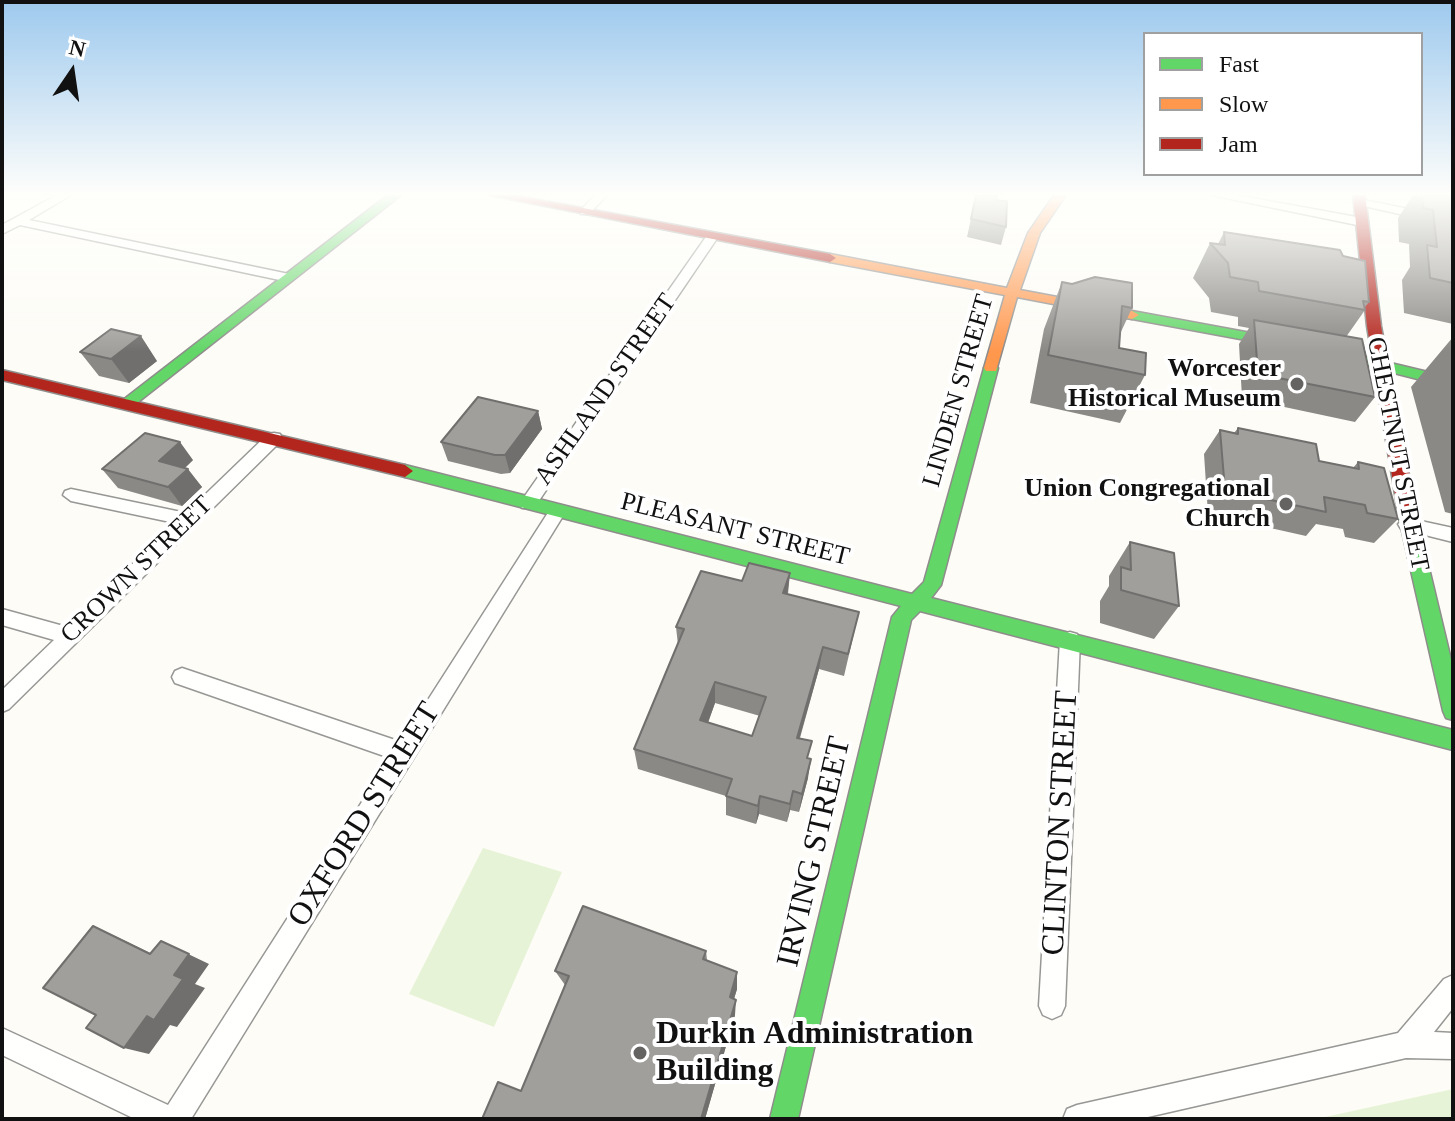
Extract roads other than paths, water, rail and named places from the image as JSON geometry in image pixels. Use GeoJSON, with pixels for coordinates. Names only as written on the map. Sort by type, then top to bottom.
{"type":"FeatureCollection","features":[{"type":"Feature","properties":{"kind":"main road"},"geometry":{"type":"LineString","coordinates":[[128,403],[328,247]]}},
{"type":"Feature","properties":{"kind":"main road"},"geometry":{"type":"LineString","coordinates":[[768,247],[1377,361],[1453,383]]}},
{"type":"Feature","properties":{"kind":"main road","name":"LINDEN STREET"},"geometry":{"type":"LineString","coordinates":[[914,602],[932,585],[1029,247]]}},
{"type":"Feature","properties":{"kind":"main road","name":"CHESTNUT STREET"},"geometry":{"type":"LineString","coordinates":[[1365,247],[1377,361],[1407,524],[1453,711]]}},
{"type":"Feature","properties":{"kind":"main road","name":"PLEASANT STREET"},"geometry":{"type":"LineString","coordinates":[[2,375],[274,438],[1453,740]]}},
{"type":"Feature","properties":{"kind":"main road","name":"IRVING STREET"},"geometry":{"type":"LineString","coordinates":[[784,1119],[902,617],[914,602]]}},
{"type":"Feature","properties":{"kind":"street"},"geometry":{"type":"LineString","coordinates":[[143,247],[289,278]]}},
{"type":"Feature","properties":{"kind":"street","name":"ASHLAND STREET"},"geometry":{"type":"LineString","coordinates":[[528,504],[705,247]]}},
{"type":"Feature","properties":{"kind":"street","name":"CROWN STREET"},"geometry":{"type":"LineString","coordinates":[[2,703],[274,438]]}},
{"type":"Feature","properties":{"kind":"street"},"geometry":{"type":"LineString","coordinates":[[71,495],[189,520]]}},
{"type":"Feature","properties":{"kind":"street","name":"OXFORD STREET"},"geometry":{"type":"LineString","coordinates":[[175,1119],[557,512]]}},
{"type":"Feature","properties":{"kind":"street"},"geometry":{"type":"LineString","coordinates":[[1407,524],[1453,535]]}},
{"type":"Feature","properties":{"kind":"street"},"geometry":{"type":"LineString","coordinates":[[2,617],[70,636]]}},
{"type":"Feature","properties":{"kind":"street","name":"CLINTON STREET"},"geometry":{"type":"LineString","coordinates":[[1052,1006],[1070,640]]}},
{"type":"Feature","properties":{"kind":"street"},"geometry":{"type":"LineString","coordinates":[[182,677],[405,753]]}},
{"type":"Feature","properties":{"kind":"street"},"geometry":{"type":"LineString","coordinates":[[1406,1045],[1453,988]]}},
{"type":"Feature","properties":{"kind":"street"},"geometry":{"type":"LineString","coordinates":[[2,1041],[166,1119]]}},
{"type":"Feature","properties":{"kind":"street"},"geometry":{"type":"LineString","coordinates":[[1077,1119],[1406,1045],[1453,1046]]}},
{"type":"Feature","properties":{"kind":"place","name":"Worcester Historical Museum"},"geometry":{"type":"Point","coordinates":[1297,384]}},
{"type":"Feature","properties":{"kind":"place","name":"Union Congregational Church"},"geometry":{"type":"Point","coordinates":[1286,504]}},
{"type":"Feature","properties":{"kind":"place","name":"Durkin Administration Building"},"geometry":{"type":"Point","coordinates":[640,1053]}}]}
